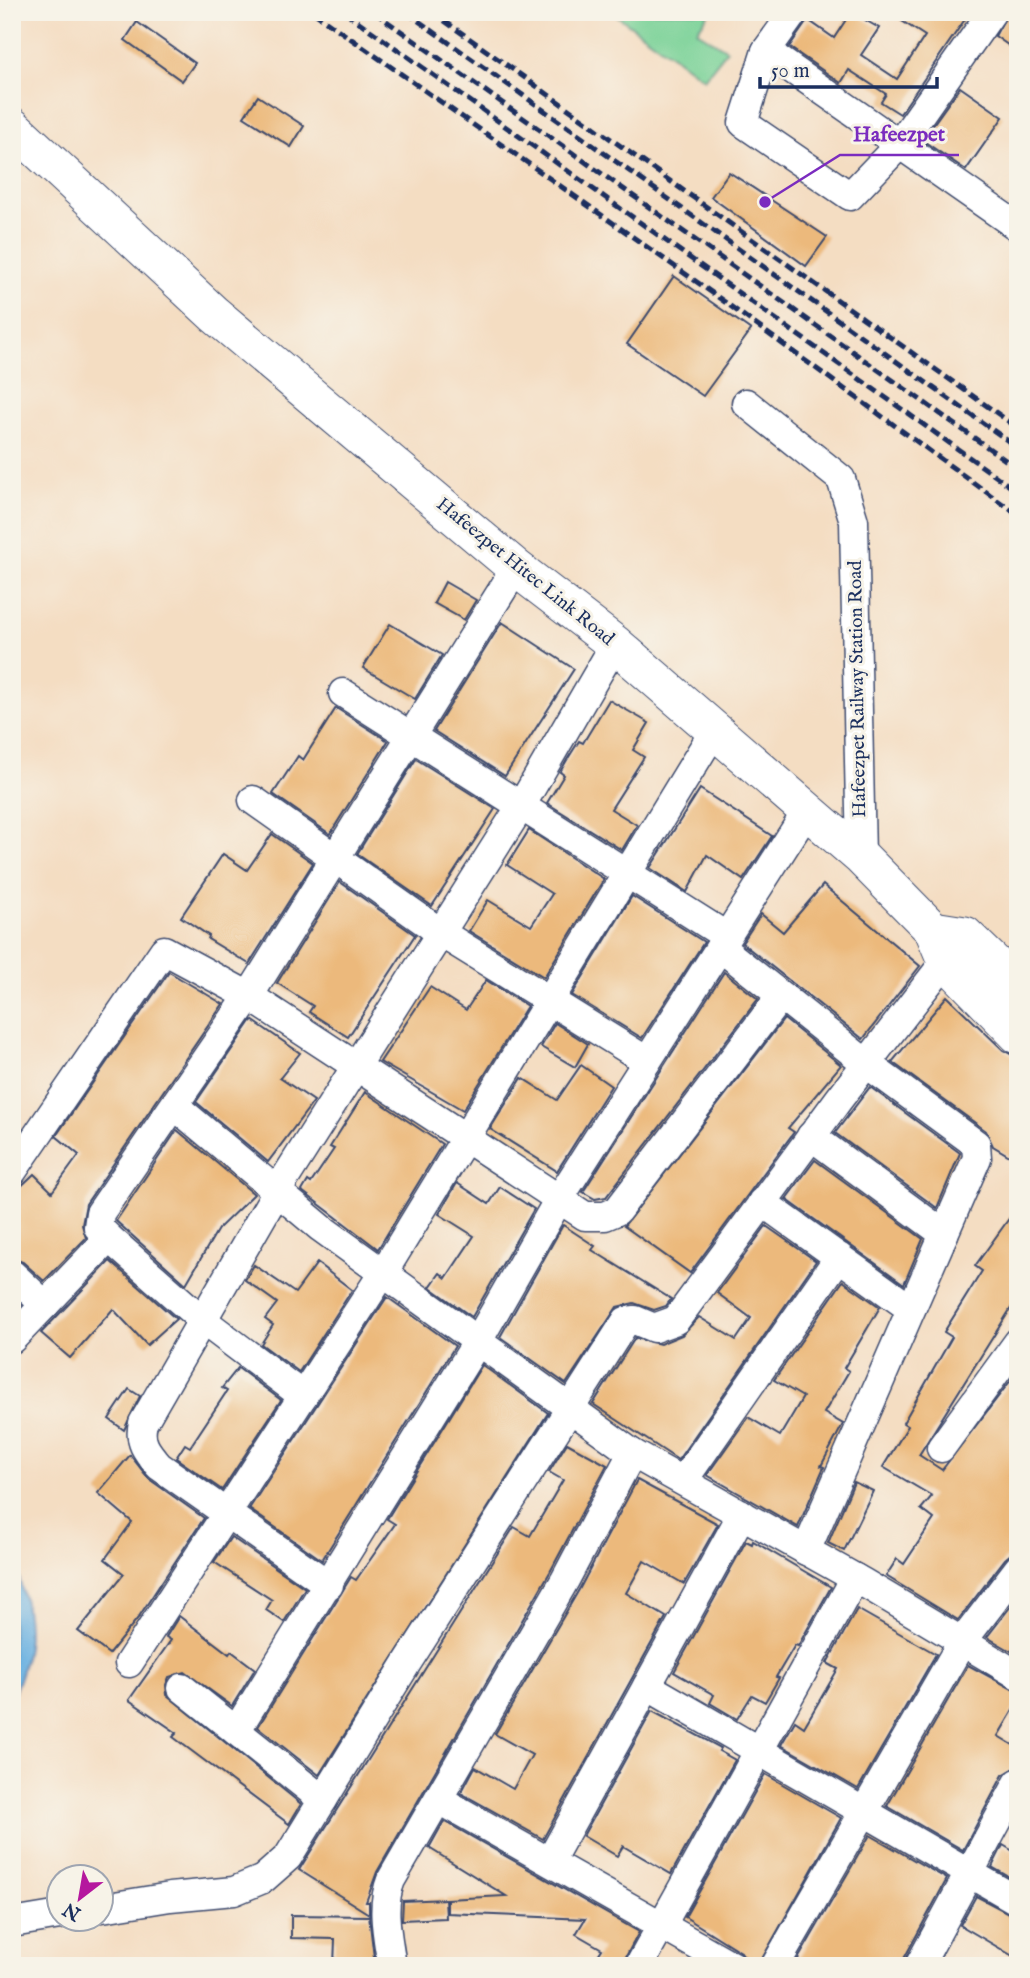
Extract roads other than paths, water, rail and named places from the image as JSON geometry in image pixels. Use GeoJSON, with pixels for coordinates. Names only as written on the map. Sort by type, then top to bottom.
{"type":"FeatureCollection","features":[{"type":"Feature","properties":{"kind":"main road","name":"Hafeezpet Hitec Link Road"},"geometry":{"type":"LineString","coordinates":[[12,126],[214,314],[516,568],[614,644],[862,857],[948,942],[1018,1035]]}},
{"type":"Feature","properties":{"kind":"main road"},"geometry":{"type":"LineString","coordinates":[[948,942],[1018,986]]}},
{"type":"Feature","properties":{"kind":"street"},"geometry":{"type":"LineString","coordinates":[[794,12],[766,51],[743,122],[850,196],[898,145],[992,12]]}},
{"type":"Feature","properties":{"kind":"street"},"geometry":{"type":"LineString","coordinates":[[766,51],[1018,226]]}},
{"type":"Feature","properties":{"kind":"street","name":"Hafeezpet Railway Station Road"},"geometry":{"type":"LineString","coordinates":[[746,403],[841,479],[854,521],[862,857]]}},
{"type":"Feature","properties":{"kind":"street"},"geometry":{"type":"LineString","coordinates":[[303,1396],[201,1319],[109,1238],[98,1227],[100,1213],[249,996],[516,568]]}},
{"type":"Feature","properties":{"kind":"street"},"geometry":{"type":"LineString","coordinates":[[329,1585],[159,1466],[144,1448],[140,1434],[142,1423],[277,1191],[521,806],[614,644]]}},
{"type":"Feature","properties":{"kind":"street"},"geometry":{"type":"LineString","coordinates":[[343,693],[627,873],[723,942],[782,996],[976,1144],[977,1158],[806,1551]]}},
{"type":"Feature","properties":{"kind":"street"},"geometry":{"type":"LineString","coordinates":[[129,1663],[383,1273],[714,731]]}},
{"type":"Feature","properties":{"kind":"street"},"geometry":{"type":"LineString","coordinates":[[253,800],[441,933],[647,1061]]}},
{"type":"Feature","properties":{"kind":"street"},"geometry":{"type":"LineString","coordinates":[[236,1731],[478,1341],[559,1199],[807,811]]}},
{"type":"Feature","properties":{"kind":"street"},"geometry":{"type":"LineString","coordinates":[[116,1906],[234,1891],[263,1880],[288,1857],[414,1652],[626,1321],[635,1320],[654,1328],[676,1320],[867,1063],[948,942]]}},
{"type":"Feature","properties":{"kind":"street"},"geometry":{"type":"LineString","coordinates":[[12,1172],[164,950],[249,996],[585,1216],[605,1216],[617,1211],[782,996]]}},
{"type":"Feature","properties":{"kind":"street"},"geometry":{"type":"LineString","coordinates":[[175,1106],[277,1191],[383,1273],[632,1453],[855,1578],[1018,1675]]}},
{"type":"Feature","properties":{"kind":"street"},"geometry":{"type":"LineString","coordinates":[[811,1136],[944,1234]]}},
{"type":"Feature","properties":{"kind":"street"},"geometry":{"type":"LineString","coordinates":[[762,1202],[911,1309]]}},
{"type":"Feature","properties":{"kind":"street"},"geometry":{"type":"LineString","coordinates":[[12,1339],[109,1238]]}},
{"type":"Feature","properties":{"kind":"street"},"geometry":{"type":"LineString","coordinates":[[683,1481],[839,1257]]}},
{"type":"Feature","properties":{"kind":"street"},"geometry":{"type":"LineString","coordinates":[[12,1274],[45,1305]]}},
{"type":"Feature","properties":{"kind":"street"},"geometry":{"type":"LineString","coordinates":[[941,1448],[1018,1342]]}},
{"type":"Feature","properties":{"kind":"street"},"geometry":{"type":"LineString","coordinates":[[391,1966],[386,1893],[565,1580],[632,1453]]}},
{"type":"Feature","properties":{"kind":"street"},"geometry":{"type":"LineString","coordinates":[[550,1861],[742,1514]]}},
{"type":"Feature","properties":{"kind":"street"},"geometry":{"type":"LineString","coordinates":[[775,1966],[962,1642],[1018,1569]]}},
{"type":"Feature","properties":{"kind":"street"},"geometry":{"type":"LineString","coordinates":[[639,1966],[659,1924],[855,1578]]}},
{"type":"Feature","properties":{"kind":"street"},"geometry":{"type":"LineString","coordinates":[[647,1685],[1018,1901]]}},
{"type":"Feature","properties":{"kind":"street"},"geometry":{"type":"LineString","coordinates":[[182,1688],[323,1800]]}},
{"type":"Feature","properties":{"kind":"street"},"geometry":{"type":"LineString","coordinates":[[919,1966],[1018,1783]]}},
{"type":"Feature","properties":{"kind":"street"},"geometry":{"type":"LineString","coordinates":[[440,1800],[733,1966]]}},
{"type":"Feature","properties":{"kind":"street"},"geometry":{"type":"LineString","coordinates":[[12,1923],[46,1917]]}},
{"type":"Feature","properties":{"kind":"water"},"geometry":{"type":"Polygon","coordinates":[[[12,1552],[26,1608],[28,1641],[12,1697],[12,1552]]]}},
{"type":"Feature","properties":{"kind":"railway"},"geometry":{"type":"LineString","coordinates":[[313,12],[704,287],[1018,515]]}},
{"type":"Feature","properties":{"kind":"railway"},"geometry":{"type":"LineString","coordinates":[[345,12],[1018,492]]}},
{"type":"Feature","properties":{"kind":"railway"},"geometry":{"type":"LineString","coordinates":[[374,12],[1018,469]]}},
{"type":"Feature","properties":{"kind":"railway"},"geometry":{"type":"LineString","coordinates":[[406,12],[1018,448]]}},
{"type":"Feature","properties":{"kind":"railway"},"geometry":{"type":"LineString","coordinates":[[432,12],[1018,428]]}},
{"type":"Feature","properties":{"kind":"place","name":"Hafeezpet"},"geometry":{"type":"Point","coordinates":[765,202]}}]}
